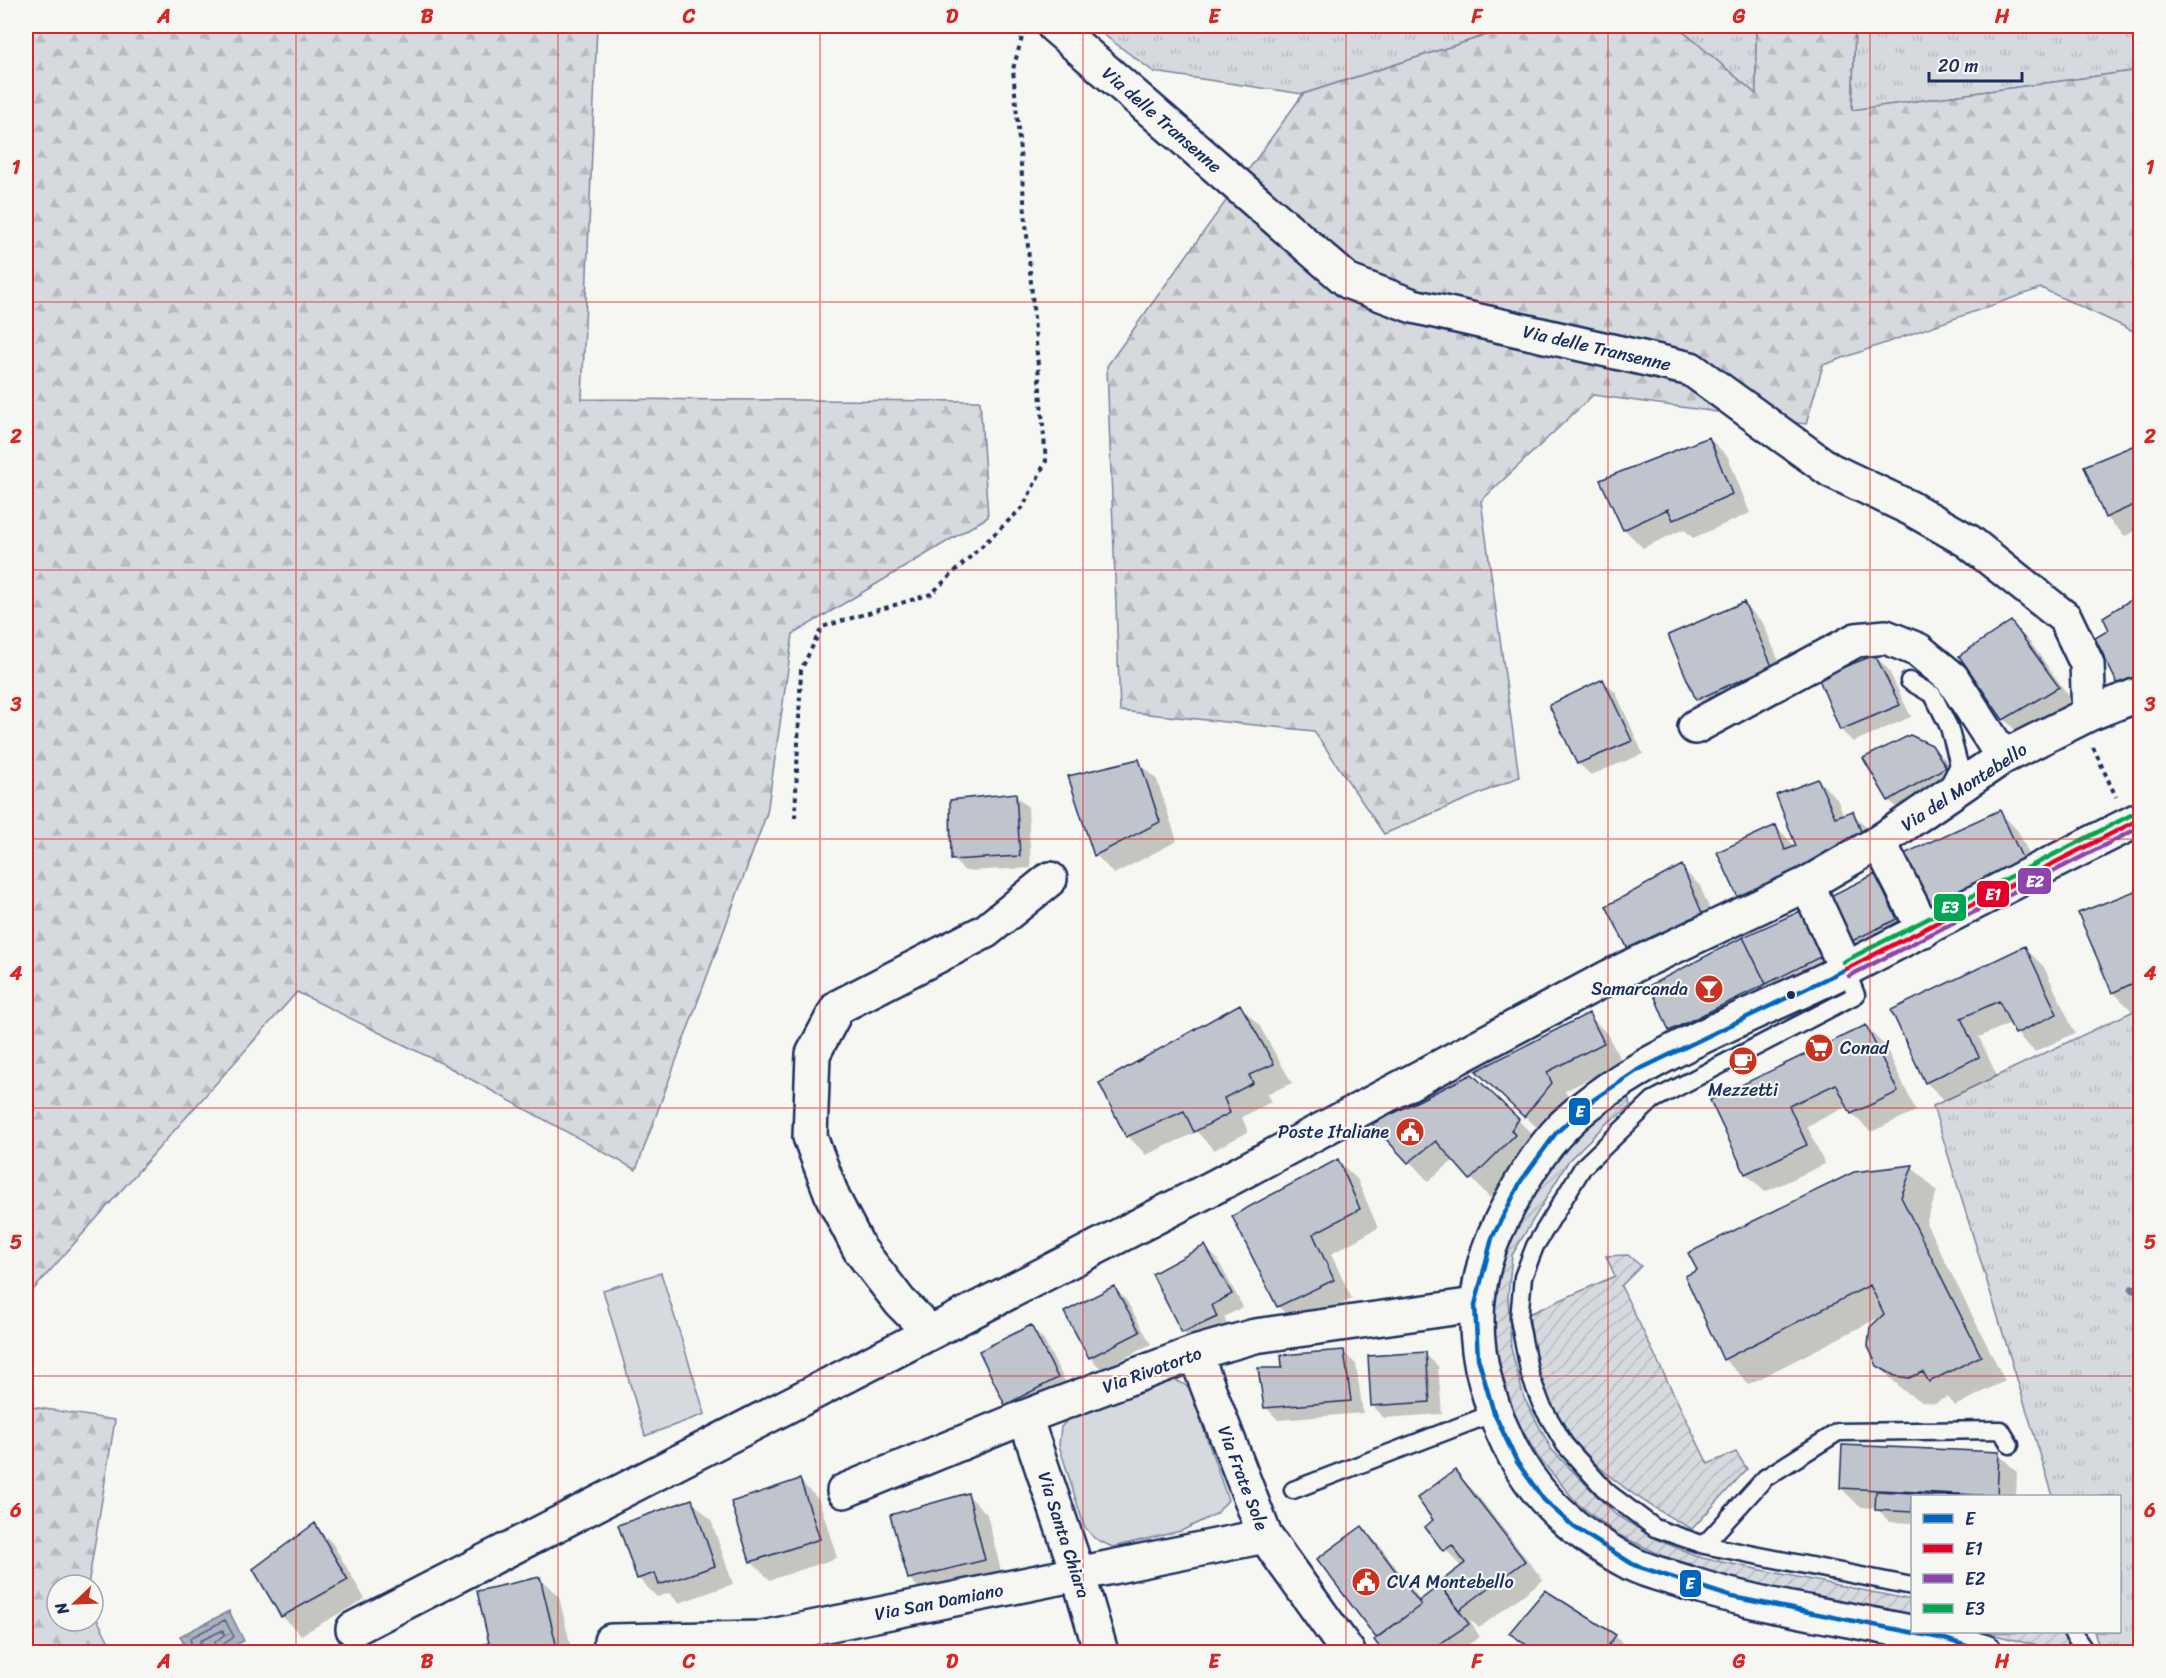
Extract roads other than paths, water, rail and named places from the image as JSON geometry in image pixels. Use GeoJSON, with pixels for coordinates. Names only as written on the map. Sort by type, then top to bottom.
{"type":"FeatureCollection","features":[{"type":"Feature","properties":{"kind":"street","name":"Via delle Transenne"},"geometry":{"type":"LineString","coordinates":[[1053,26],[1349,282],[1413,306],[1691,369],[1830,470],[1910,508],[1968,542],[2065,618],[2087,664],[2089,726]]}},
{"type":"Feature","properties":{"kind":"street"},"geometry":{"type":"LineString","coordinates":[[1695,727],[1856,640],[1886,637],[1918,650],[1952,678],[2003,757]]}},
{"type":"Feature","properties":{"kind":"street","name":"Via del Montebello"},"geometry":{"type":"LineString","coordinates":[[353,1629],[929,1331],[1216,1186],[1607,978],[1807,884],[1879,842],[2003,757],[2089,726],[2140,694]]}},
{"type":"Feature","properties":{"kind":"street"},"geometry":{"type":"LineString","coordinates":[[1984,1653],[1945,1640],[1732,1597],[1634,1565],[1574,1527],[1544,1500],[1517,1462],[1494,1413],[1478,1358],[1475,1305],[1492,1238],[1521,1181],[1556,1133],[1590,1102],[1638,1070],[1722,1046],[1783,1016],[1846,969],[2140,819]]}},
{"type":"Feature","properties":{"kind":"street"},"geometry":{"type":"LineString","coordinates":[[1879,842],[1924,930]]}},
{"type":"Feature","properties":{"kind":"street"},"geometry":{"type":"LineString","coordinates":[[929,1331],[900,1302],[860,1250],[833,1198],[810,1137],[813,1053],[838,1007],[986,931],[1050,879]]}},
{"type":"Feature","properties":{"kind":"street"},"geometry":{"type":"LineString","coordinates":[[1807,884],[1846,969]]}},
{"type":"Feature","properties":{"kind":"street","name":"Via Rivotorto"},"geometry":{"type":"LineString","coordinates":[[844,1491],[1026,1417],[1195,1353],[1255,1336],[1475,1305]]}},
{"type":"Feature","properties":{"kind":"street","name":"Via Frate Sole"},"geometry":{"type":"LineString","coordinates":[[1195,1353],[1265,1536],[1348,1653]]}},
{"type":"Feature","properties":{"kind":"street","name":"Via Santa Chiara"},"geometry":{"type":"LineString","coordinates":[[1026,1417],[1078,1574],[1101,1653]]}},
{"type":"Feature","properties":{"kind":"street","name":"Via San Damiano"},"geometry":{"type":"LineString","coordinates":[[611,1641],[762,1638],[1265,1536]]}},
{"type":"Feature","properties":{"kind":"lane"},"geometry":{"type":"LineString","coordinates":[[1909,681],[1932,695],[1948,727],[1959,765],[1941,800]]}},
{"type":"Feature","properties":{"kind":"lane"},"geometry":{"type":"LineString","coordinates":[[1722,1046],[1653,1100],[1583,1167],[1535,1246],[1523,1277],[1519,1319],[1530,1375],[1542,1406],[1565,1445],[1607,1492],[1655,1527],[1704,1545],[1911,1586]]}},
{"type":"Feature","properties":{"kind":"lane"},"geometry":{"type":"LineString","coordinates":[[1638,1070],[1653,1100]]}},
{"type":"Feature","properties":{"kind":"lane"},"geometry":{"type":"LineString","coordinates":[[1293,1490],[1494,1413]]}},
{"type":"Feature","properties":{"kind":"lane"},"geometry":{"type":"LineString","coordinates":[[1704,1545],[1765,1478],[1838,1432],[2001,1430],[2010,1445]]}},
{"type":"Feature","properties":{"kind":"lane"},"geometry":{"type":"LineString","coordinates":[[2073,1633],[2086,1653]]}},
{"type":"Feature","properties":{"kind":"water"},"geometry":{"type":"Polygon","coordinates":[[[229,1611],[244,1641],[220,1652],[188,1652],[180,1636],[229,1611]]]}},
{"type":"Feature","properties":{"kind":"waterway"},"geometry":{"type":"LineString","coordinates":[[2133,1289],[2140,1291]]}},
{"type":"Feature","properties":{"kind":"place","name":"Samarcanda"},"geometry":{"type":"Point","coordinates":[1709,989]}},
{"type":"Feature","properties":{"kind":"place","name":"Conad"},"geometry":{"type":"Point","coordinates":[1819,1048]}},
{"type":"Feature","properties":{"kind":"place","name":"Mezzetti"},"geometry":{"type":"Point","coordinates":[1743,1061]}},
{"type":"Feature","properties":{"kind":"place","name":"Poste Italiane"},"geometry":{"type":"Point","coordinates":[1410,1132]}},
{"type":"Feature","properties":{"kind":"place","name":"CVA Montebello"},"geometry":{"type":"Point","coordinates":[1366,1582]}}]}
